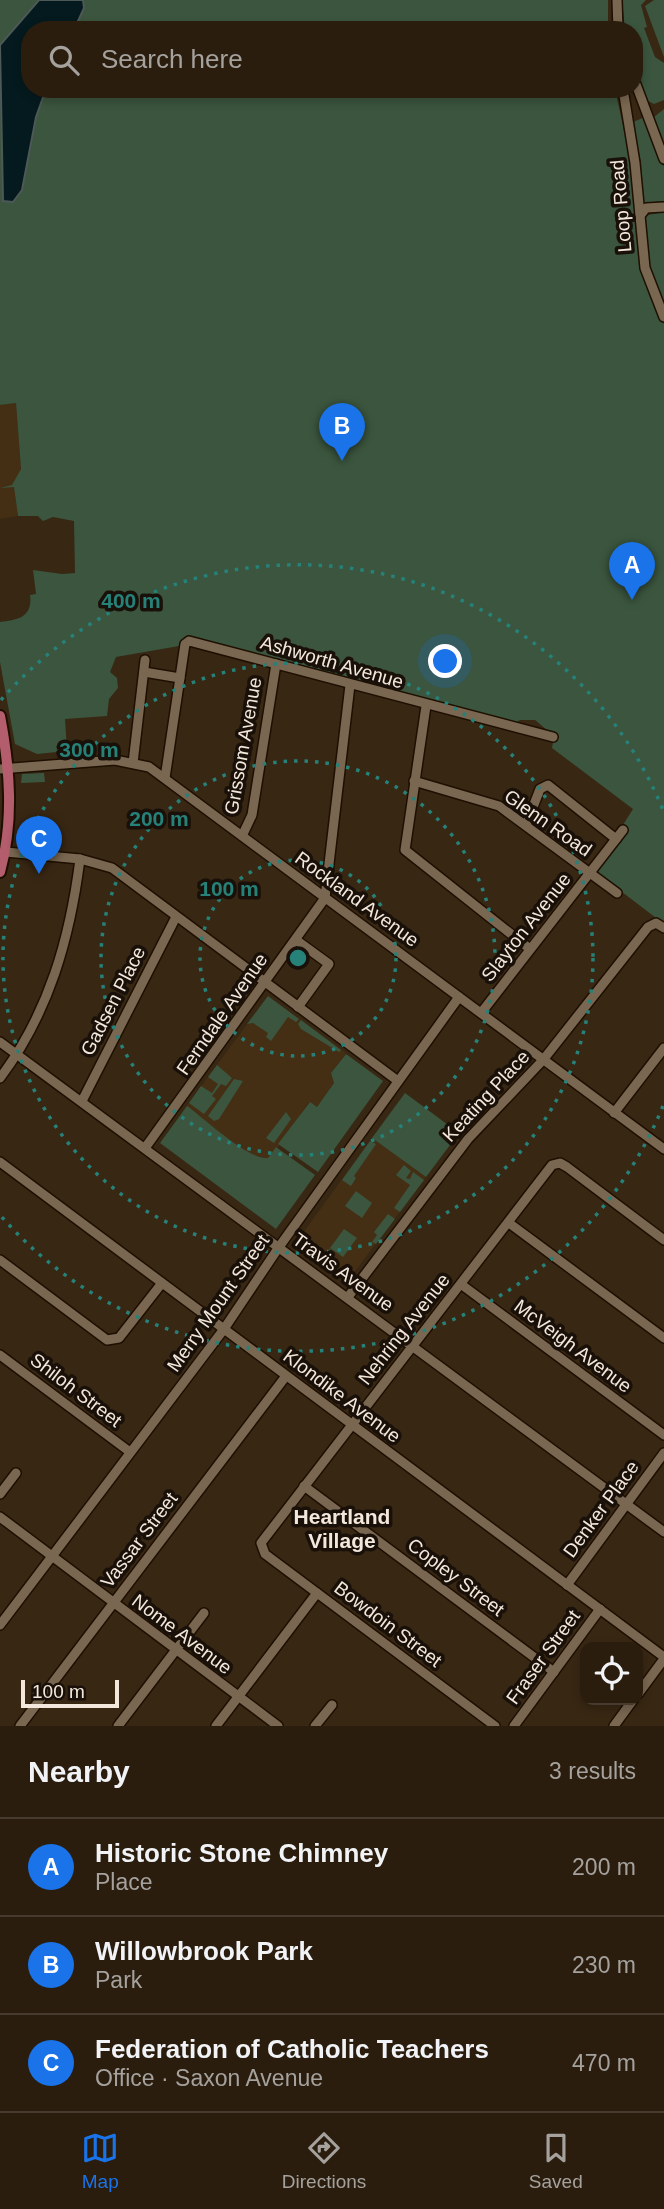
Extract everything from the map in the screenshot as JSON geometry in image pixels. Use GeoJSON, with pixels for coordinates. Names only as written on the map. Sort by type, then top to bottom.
{"type":"FeatureCollection","features":[{"type":"Feature","properties":{"kind":"main road"},"geometry":{"type":"LineString","coordinates":[[0,716],[10,806],[6,852],[0,872]]}},
{"type":"Feature","properties":{"kind":"street"},"geometry":{"type":"LineString","coordinates":[[617,0],[618,21]]}},
{"type":"Feature","properties":{"kind":"street","name":"Loop Road"},"geometry":{"type":"LineString","coordinates":[[624,98],[635,163],[645,268],[664,317]]}},
{"type":"Feature","properties":{"kind":"street"},"geometry":{"type":"LineString","coordinates":[[641,98],[664,159]]}},
{"type":"Feature","properties":{"kind":"street"},"geometry":{"type":"LineString","coordinates":[[639,216],[646,208],[664,207]]}},
{"type":"Feature","properties":{"kind":"street","name":"Ashworth Avenue"},"geometry":{"type":"LineString","coordinates":[[180,678],[185,644],[190,641],[426,706],[553,737]]}},
{"type":"Feature","properties":{"kind":"street"},"geometry":{"type":"LineString","coordinates":[[133,762],[145,660]]}},
{"type":"Feature","properties":{"kind":"street","name":"Grissom Avenue"},"geometry":{"type":"LineString","coordinates":[[243,834],[251,815],[276,664]]}},
{"type":"Feature","properties":{"kind":"street"},"geometry":{"type":"LineString","coordinates":[[144,672],[180,678],[165,778]]}},
{"type":"Feature","properties":{"kind":"street"},"geometry":{"type":"LineString","coordinates":[[325,898],[350,685]]}},
{"type":"Feature","properties":{"kind":"street"},"geometry":{"type":"LineString","coordinates":[[426,706],[404,842],[406,852],[530,949]]}},
{"type":"Feature","properties":{"kind":"street","name":"Rockland Avenue"},"geometry":{"type":"LineString","coordinates":[[4,768],[104,761],[133,762],[149,767],[663,1147]]}},
{"type":"Feature","properties":{"kind":"street","name":"Glenn Road"},"geometry":{"type":"LineString","coordinates":[[414,781],[499,806],[617,893]]}},
{"type":"Feature","properties":{"kind":"street"},"geometry":{"type":"LineString","coordinates":[[526,825],[540,789],[546,785],[616,839]]}},
{"type":"Feature","properties":{"kind":"street","name":"Slayton Avenue"},"geometry":{"type":"LineString","coordinates":[[481,1013],[623,830]]}},
{"type":"Feature","properties":{"kind":"street"},"geometry":{"type":"LineString","coordinates":[[6,852],[80,859],[112,868],[398,1081]]}},
{"type":"Feature","properties":{"kind":"street"},"geometry":{"type":"LineString","coordinates":[[0,1078],[17,1054],[46,999],[63,951],[80,859]]}},
{"type":"Feature","properties":{"kind":"street","name":"Ferndale Avenue"},"geometry":{"type":"LineString","coordinates":[[145,1148],[325,898]]}},
{"type":"Feature","properties":{"kind":"street","name":"Gadsen Place"},"geometry":{"type":"LineString","coordinates":[[82,1101],[176,917]]}},
{"type":"Feature","properties":{"kind":"street","name":"Keating Place"},"geometry":{"type":"LineString","coordinates":[[348,1297],[468,1139],[543,1060],[659,925]]}},
{"type":"Feature","properties":{"kind":"street"},"geometry":{"type":"LineString","coordinates":[[296,940],[329,964],[298,1007]]}},
{"type":"Feature","properties":{"kind":"street","name":"Merry Mount Street"},"geometry":{"type":"LineString","coordinates":[[0,1625],[224,1329],[279,1247],[459,997]]}},
{"type":"Feature","properties":{"kind":"street","name":"Travis Avenue"},"geometry":{"type":"LineString","coordinates":[[0,1042],[664,1532]]}},
{"type":"Feature","properties":{"kind":"street"},"geometry":{"type":"LineString","coordinates":[[614,1112],[664,1048]]}},
{"type":"Feature","properties":{"kind":"street","name":"Klondike Avenue"},"geometry":{"type":"LineString","coordinates":[[0,1162],[664,1658]]}},
{"type":"Feature","properties":{"kind":"street","name":"Nehring Avenue"},"geometry":{"type":"LineString","coordinates":[[261,1549],[265,1536],[414,1347],[552,1165],[560,1163],[567,1167],[664,1240]]}},
{"type":"Feature","properties":{"kind":"street"},"geometry":{"type":"LineString","coordinates":[[509,1223],[664,1338]]}},
{"type":"Feature","properties":{"kind":"street"},"geometry":{"type":"LineString","coordinates":[[0,1259],[107,1340],[119,1338],[162,1283]]}},
{"type":"Feature","properties":{"kind":"street","name":"McVeigh Avenue"},"geometry":{"type":"LineString","coordinates":[[461,1285],[664,1435]]}},
{"type":"Feature","properties":{"kind":"street","name":"Shiloh Street"},"geometry":{"type":"LineString","coordinates":[[0,1355],[130,1452]]}},
{"type":"Feature","properties":{"kind":"street","name":"Vassar Street"},"geometry":{"type":"LineString","coordinates":[[20,1726],[286,1376]]}},
{"type":"Feature","properties":{"kind":"street","name":"Denker Place"},"geometry":{"type":"LineString","coordinates":[[567,1585],[664,1453]]}},
{"type":"Feature","properties":{"kind":"street"},"geometry":{"type":"LineString","coordinates":[[0,1494],[16,1473]]}},
{"type":"Feature","properties":{"kind":"street","name":"Copley Street"},"geometry":{"type":"LineString","coordinates":[[304,1486],[554,1672]]}},
{"type":"Feature","properties":{"kind":"street","name":"Nome Avenue"},"geometry":{"type":"LineString","coordinates":[[0,1517],[278,1726]]}},
{"type":"Feature","properties":{"kind":"street","name":"Bowdoin Street"},"geometry":{"type":"LineString","coordinates":[[261,1549],[495,1726]]}},
{"type":"Feature","properties":{"kind":"street"},"geometry":{"type":"LineString","coordinates":[[216,1726],[317,1593]]}},
{"type":"Feature","properties":{"kind":"street","name":"Fraser Street"},"geometry":{"type":"LineString","coordinates":[[514,1726],[600,1609]]}},
{"type":"Feature","properties":{"kind":"street"},"geometry":{"type":"LineString","coordinates":[[118,1726],[204,1613]]}},
{"type":"Feature","properties":{"kind":"street"},"geometry":{"type":"LineString","coordinates":[[643,1687],[664,1658]]}},
{"type":"Feature","properties":{"kind":"street"},"geometry":{"type":"LineString","coordinates":[[316,1726],[331,1705]]}},
{"type":"Feature","properties":{"kind":"street"},"geometry":{"type":"LineString","coordinates":[[614,1726],[629,1705]]}},
{"type":"Feature","properties":{"kind":"shaded area"},"geometry":{"type":"Polygon","coordinates":[[[16,403],[21,469],[14,485],[18,516],[0,519],[0,405],[16,403]]]}},
{"type":"Feature","properties":{"kind":"shaded area"},"geometry":{"type":"Polygon","coordinates":[[[268,996],[346,1053],[331,1073],[334,1083],[317,1107],[309,1102],[269,1161],[260,1162],[185,1108],[268,996]]]}},
{"type":"Feature","properties":{"kind":"shaded area"},"geometry":{"type":"Polygon","coordinates":[[[372,1138],[426,1177],[347,1282],[295,1244],[372,1138]]]}},
{"type":"Feature","properties":{"kind":"green space"},"geometry":{"type":"Polygon","coordinates":[[[0,0],[608,0],[608,21],[21,21],[21,98],[617,98],[627,144],[642,269],[664,324],[664,924],[597,873],[628,830],[623,825],[633,809],[552,748],[554,736],[535,720],[520,720],[512,725],[190,637],[179,646],[116,657],[110,672],[117,678],[118,688],[109,699],[107,716],[65,719],[67,751],[37,754],[15,744],[0,662],[0,622],[13,620],[27,613],[30,595],[36,594],[33,570],[75,573],[74,521],[53,517],[43,521],[38,516],[18,516],[14,487],[0,488],[12,485],[21,469],[16,403],[0,405],[0,0]]]}},
{"type":"Feature","properties":{"kind":"green space"},"geometry":{"type":"Polygon","coordinates":[[[622,0],[646,0],[641,5],[647,27],[644,28],[655,57],[664,63],[664,100],[654,104],[648,101],[643,90],[643,21],[624,21],[622,0]]]}},
{"type":"Feature","properties":{"kind":"green space"},"geometry":{"type":"Polygon","coordinates":[[[654,0],[664,0],[664,57],[645,6],[654,0]]]}},
{"type":"Feature","properties":{"kind":"green space"},"geometry":{"type":"Polygon","coordinates":[[[664,109],[664,144],[654,117],[664,109]]]}},
{"type":"Feature","properties":{"kind":"green space"},"geometry":{"type":"Polygon","coordinates":[[[645,117],[664,167],[664,201],[643,203],[642,200],[641,163],[633,122],[645,117]]]}},
{"type":"Feature","properties":{"kind":"green space"},"geometry":{"type":"Polygon","coordinates":[[[664,212],[664,308],[649,270],[643,221],[648,215],[664,212]]]}},
{"type":"Feature","properties":{"kind":"green space"},"geometry":{"type":"Polygon","coordinates":[[[44,773],[45,782],[21,783],[22,774],[44,773]]]}},
{"type":"Feature","properties":{"kind":"green space"},"geometry":{"type":"Polygon","coordinates":[[[268,996],[299,1019],[296,1022],[288,1017],[271,1041],[266,1037],[268,1033],[253,1023],[247,1024],[268,996]]]}},
{"type":"Feature","properties":{"kind":"green space"},"geometry":{"type":"Polygon","coordinates":[[[301,1020],[341,1050],[339,1052],[301,1029],[298,1024],[301,1020]]]}},
{"type":"Feature","properties":{"kind":"green space"},"geometry":{"type":"Polygon","coordinates":[[[346,1054],[383,1081],[318,1172],[278,1144],[310,1102],[317,1107],[334,1083],[331,1073],[346,1054]]]}},
{"type":"Feature","properties":{"kind":"green space"},"geometry":{"type":"Polygon","coordinates":[[[217,1065],[232,1078],[226,1086],[221,1084],[212,1096],[216,1099],[204,1114],[189,1103],[201,1086],[212,1093],[218,1084],[208,1077],[217,1065]]]}},
{"type":"Feature","properties":{"kind":"green space"},"geometry":{"type":"Polygon","coordinates":[[[234,1079],[243,1081],[219,1119],[214,1121],[208,1116],[234,1079]]]}},
{"type":"Feature","properties":{"kind":"green space"},"geometry":{"type":"Polygon","coordinates":[[[405,1093],[459,1133],[426,1177],[372,1138],[405,1093]]]}},
{"type":"Feature","properties":{"kind":"green space"},"geometry":{"type":"Polygon","coordinates":[[[187,1106],[250,1153],[268,1158],[276,1147],[315,1175],[276,1229],[160,1143],[187,1106]]]}},
{"type":"Feature","properties":{"kind":"green space"},"geometry":{"type":"Polygon","coordinates":[[[286,1112],[291,1119],[274,1143],[266,1138],[286,1112]]]}},
{"type":"Feature","properties":{"kind":"green space"},"geometry":{"type":"Polygon","coordinates":[[[370,1141],[376,1144],[354,1176],[356,1178],[351,1186],[342,1180],[370,1141]]]}},
{"type":"Feature","properties":{"kind":"green space"},"geometry":{"type":"Polygon","coordinates":[[[404,1165],[411,1171],[406,1178],[410,1179],[413,1172],[424,1180],[400,1212],[394,1208],[410,1185],[396,1175],[404,1165]]]}},
{"type":"Feature","properties":{"kind":"green space"},"geometry":{"type":"Polygon","coordinates":[[[356,1191],[372,1203],[362,1218],[345,1206],[356,1191]]]}},
{"type":"Feature","properties":{"kind":"green space"},"geometry":{"type":"Polygon","coordinates":[[[388,1214],[395,1219],[376,1244],[372,1242],[377,1235],[374,1232],[388,1214]]]}},
{"type":"Feature","properties":{"kind":"green space"},"geometry":{"type":"Polygon","coordinates":[[[344,1229],[357,1238],[343,1257],[330,1248],[344,1229]]]}},
{"type":"Feature","properties":{"kind":"green space"},"geometry":{"type":"Polygon","coordinates":[[[302,1235],[316,1245],[310,1254],[295,1244],[302,1235]]]}},
{"type":"Feature","properties":{"kind":"green space"},"geometry":{"type":"Polygon","coordinates":[[[317,1249],[320,1252],[318,1255],[341,1272],[346,1266],[354,1272],[347,1282],[312,1256],[317,1249]]]}},
{"type":"Feature","properties":{"kind":"water"},"geometry":{"type":"Polygon","coordinates":[[[39,0],[83,0],[84,8],[78,21],[21,21],[21,98],[43,98],[36,117],[22,190],[13,202],[3,201],[0,45],[39,0]]]}},
{"type":"Feature","properties":{"kind":"place","name":"Willowbrook Park"},"geometry":{"type":"Point","coordinates":[342,461]}},
{"type":"Feature","properties":{"kind":"place","name":"Historic Stone Chimney"},"geometry":{"type":"Point","coordinates":[632,600]}},
{"type":"Feature","properties":{"kind":"place","name":"Federation of Catholic Teachers"},"geometry":{"type":"Point","coordinates":[39,874]}},
{"type":"Feature","properties":{"kind":"district","name":"Heartland Village"},"geometry":{"type":"Point","coordinates":[342,1528]}}]}
